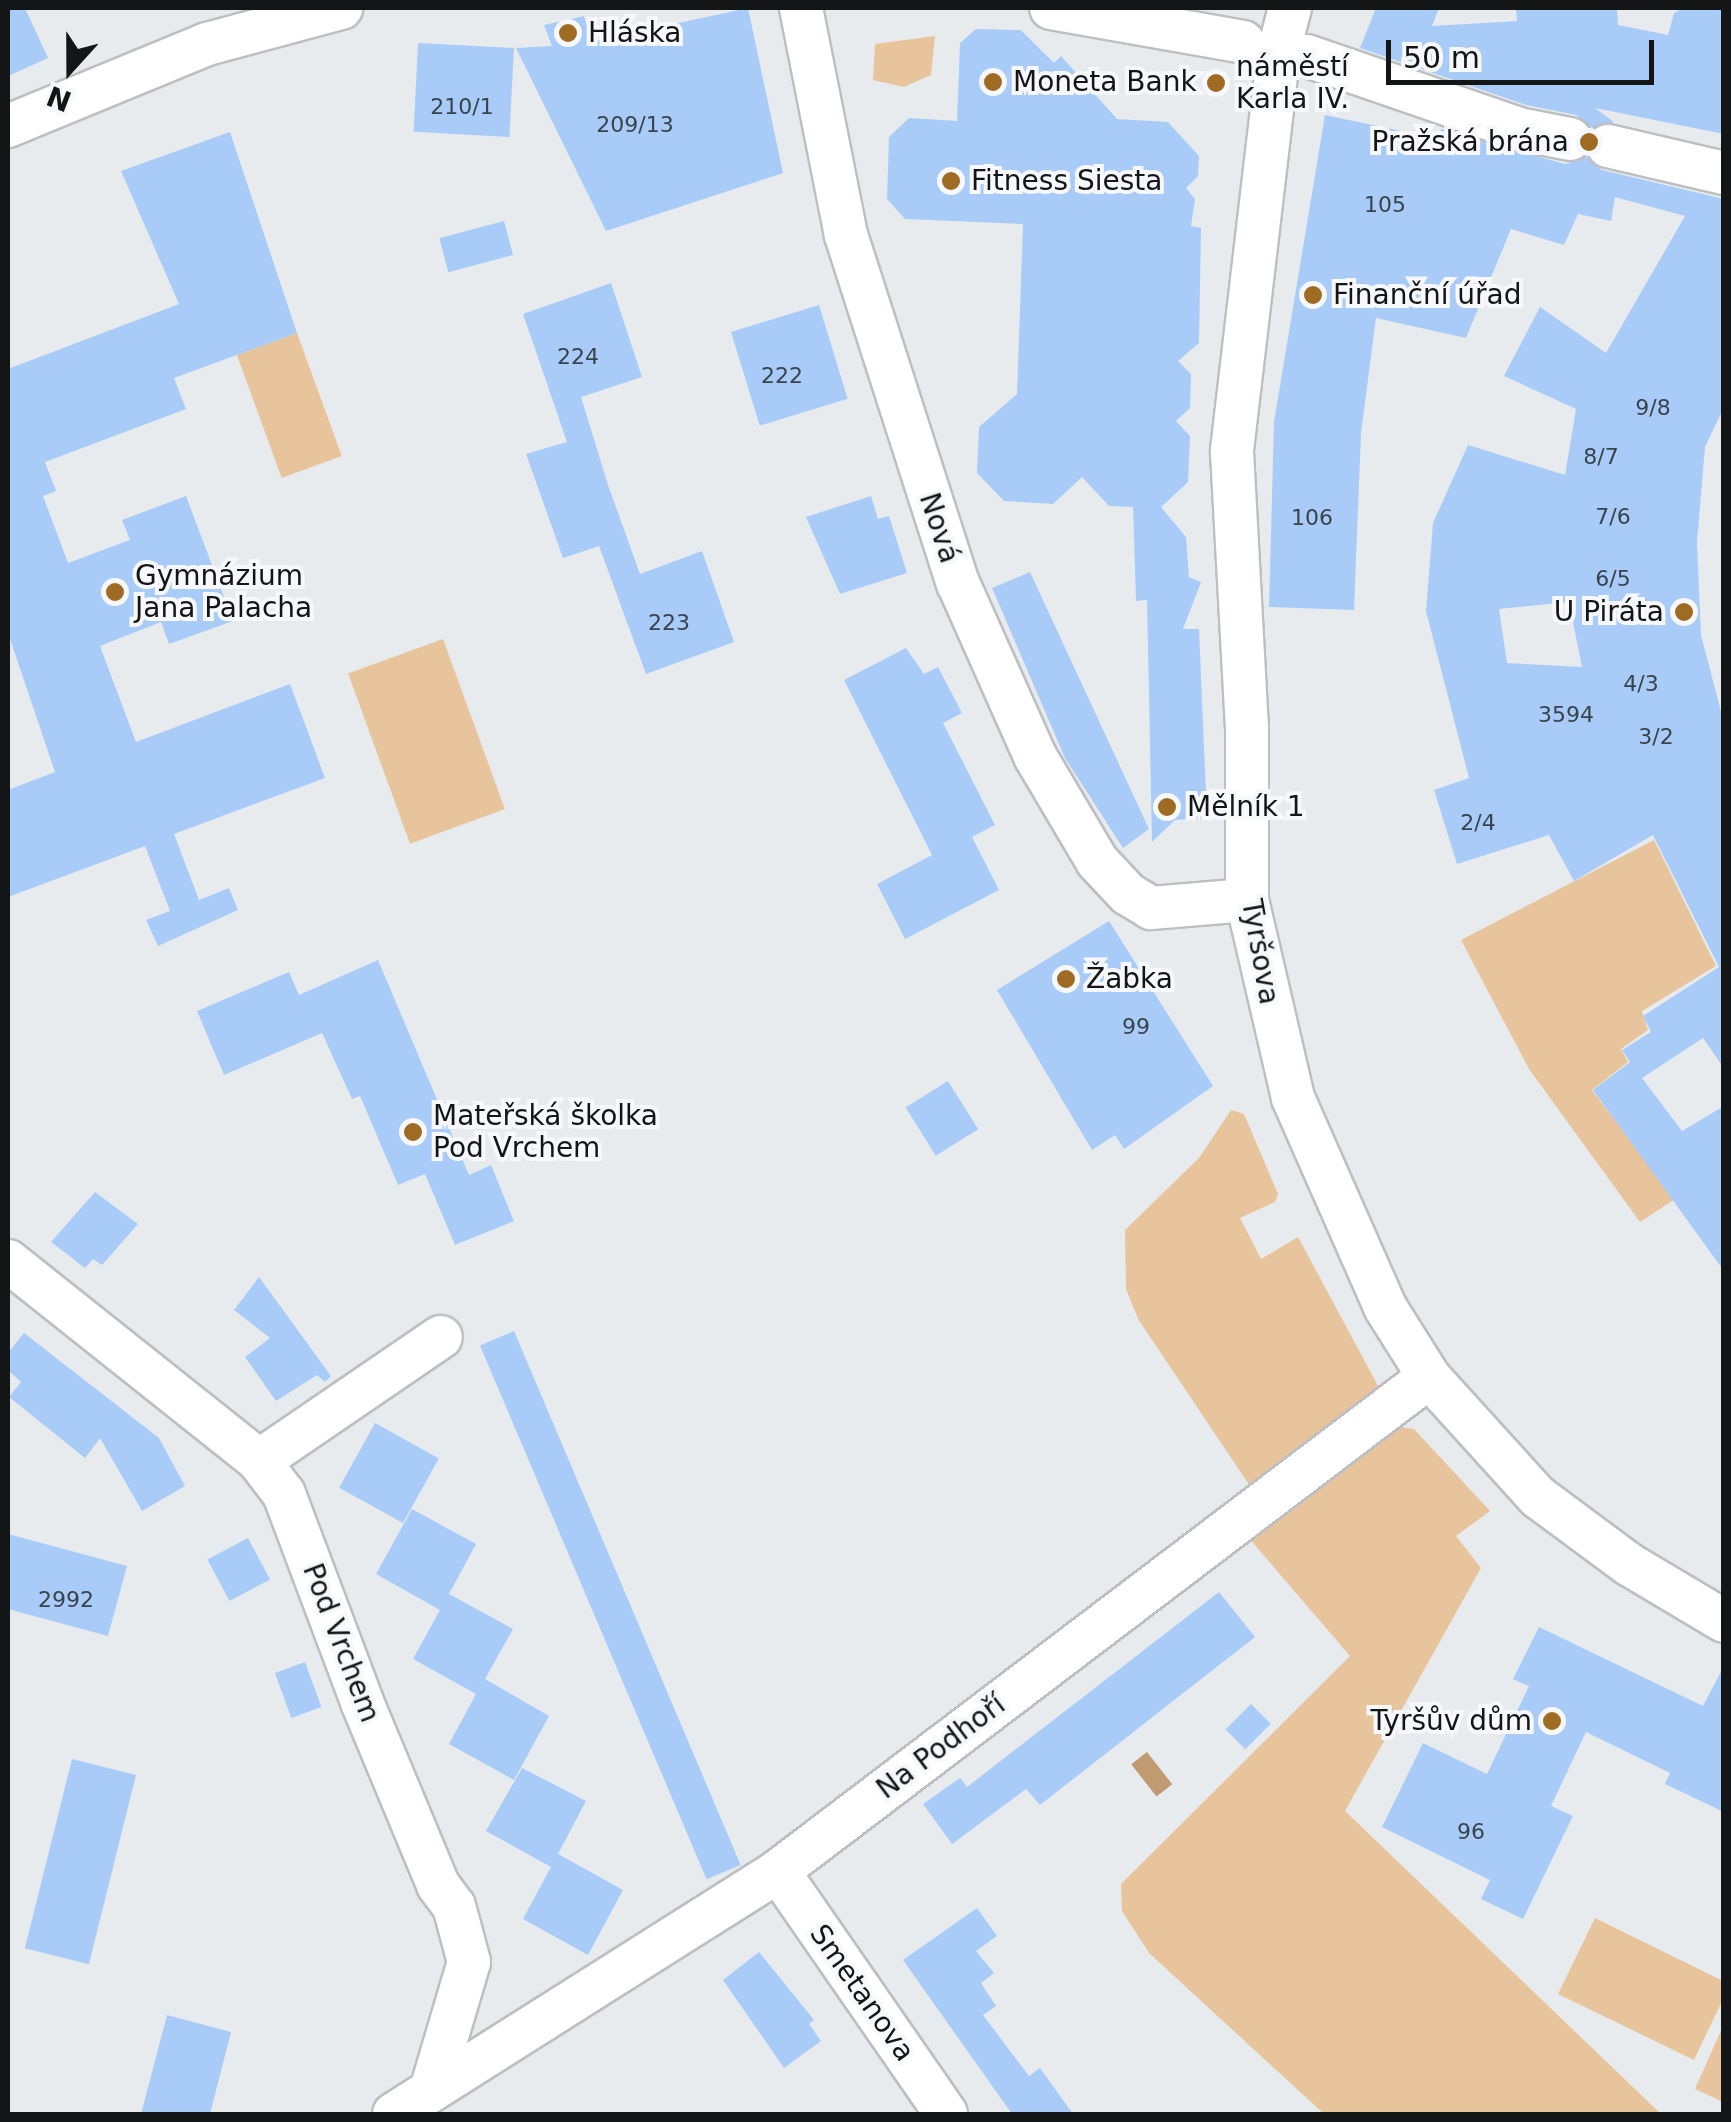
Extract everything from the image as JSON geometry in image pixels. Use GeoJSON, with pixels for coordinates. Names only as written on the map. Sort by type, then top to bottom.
{"type":"FeatureCollection","features":[{"type":"Feature","properties":{"kind":"street"},"geometry":{"type":"LineString","coordinates":[[8,126],[207,44],[341,8]]}},
{"type":"Feature","properties":{"kind":"street","name":"Nová"},"geometry":{"type":"LineString","coordinates":[[801,8],[846,236],[958,583],[1035,756],[1097,861],[1128,894],[1151,908],[1248,900]]}},
{"type":"Feature","properties":{"kind":"street"},"geometry":{"type":"LineString","coordinates":[[1051,8],[1190,20],[1518,129],[1724,173]]}},
{"type":"Feature","properties":{"kind":"street"},"geometry":{"type":"LineString","coordinates":[[1276,50],[1290,8]]}},
{"type":"Feature","properties":{"kind":"street","name":"Tyršova"},"geometry":{"type":"LineString","coordinates":[[1276,50],[1232,452],[1250,812],[1248,900],[1293,1098],[1385,1307],[1429,1377],[1538,1497],[1630,1565],[1724,1620]]}},
{"type":"Feature","properties":{"kind":"street","name":"Pod Vrchem"},"geometry":{"type":"LineString","coordinates":[[8,1262],[258,1461],[284,1494],[377,1738],[438,1885],[454,1906],[469,1962],[432,2087]]}},
{"type":"Feature","properties":{"kind":"street"},"geometry":{"type":"LineString","coordinates":[[258,1461],[441,1337]]}},
{"type":"Feature","properties":{"kind":"street","name":"Na Podhoří"},"geometry":{"type":"LineString","coordinates":[[432,2087],[778,1871],[1429,1377]]}},
{"type":"Feature","properties":{"kind":"street","name":"Smetanova"},"geometry":{"type":"LineString","coordinates":[[778,1871],[946,2114]]}},
{"type":"Feature","properties":{"kind":"street"},"geometry":{"type":"LineString","coordinates":[[394,2114],[432,2087]]}},
{"type":"Feature","properties":{"kind":"shaded area"},"geometry":{"type":"Polygon","coordinates":[[[935,36],[931,75],[904,87],[873,80],[875,44],[935,36]]]}},
{"type":"Feature","properties":{"kind":"shaded area"},"geometry":{"type":"Polygon","coordinates":[[[297,333],[342,456],[282,478],[237,355],[297,333]]]}},
{"type":"Feature","properties":{"kind":"shaded area"},"geometry":{"type":"Polygon","coordinates":[[[443,639],[505,809],[410,844],[348,674],[443,639]]]}},
{"type":"Feature","properties":{"kind":"shaded area"},"geometry":{"type":"Polygon","coordinates":[[[1654,840],[1716,966],[1642,1011],[1648,1030],[1621,1049],[1628,1062],[1592,1090],[1675,1199],[1640,1222],[1529,1069],[1461,940],[1654,840]]]}},
{"type":"Feature","properties":{"kind":"shaded area"},"geometry":{"type":"Polygon","coordinates":[[[1231,1110],[1244,1114],[1278,1194],[1275,1202],[1240,1218],[1261,1259],[1298,1237],[1384,1397],[1252,1489],[1138,1319],[1126,1289],[1125,1230],[1199,1158],[1231,1110]]]}},
{"type":"Feature","properties":{"kind":"shaded area"},"geometry":{"type":"Polygon","coordinates":[[[1401,1427],[1414,1429],[1490,1511],[1456,1536],[1481,1568],[1345,1811],[1661,2114],[1324,2114],[1149,1953],[1122,1911],[1121,1884],[1350,1656],[1248,1537],[1401,1427]]]}},
{"type":"Feature","properties":{"kind":"shaded area"},"geometry":{"type":"Polygon","coordinates":[[[1147,1752],[1172,1784],[1156,1797],[1131,1764],[1147,1752]]]}},
{"type":"Feature","properties":{"kind":"shaded area"},"geometry":{"type":"Polygon","coordinates":[[[1595,1918],[1723,1981],[1723,1999],[1694,2060],[1558,1994],[1595,1918]]]}},
{"type":"Feature","properties":{"kind":"shaded area"},"geometry":{"type":"Polygon","coordinates":[[[1723,2026],[1724,2102],[1695,2089],[1723,2026]]]}},
{"type":"Feature","properties":{"kind":"building"},"geometry":{"type":"Polygon","coordinates":[[[8,8],[25,8],[48,58],[8,76],[8,8]]]}},
{"type":"Feature","properties":{"kind":"building"},"geometry":{"type":"Polygon","coordinates":[[[748,8],[783,173],[606,231],[516,48],[552,46],[544,25],[584,16],[591,42],[748,8]]]}},
{"type":"Feature","properties":{"kind":"building"},"geometry":{"type":"Polygon","coordinates":[[[1376,8],[1439,8],[1432,26],[1517,21],[1516,8],[1617,8],[1618,25],[1668,35],[1674,13],[1683,8],[1724,8],[1724,134],[1595,108],[1614,122],[1592,128],[1576,115],[1526,105],[1360,48],[1376,8]]]}},
{"type":"Feature","properties":{"kind":"building"},"geometry":{"type":"Polygon","coordinates":[[[976,29],[1021,30],[1054,63],[1061,56],[1117,119],[1168,122],[1199,156],[1198,176],[1186,188],[1195,199],[1191,226],[1201,228],[1199,343],[1178,361],[1191,374],[1190,408],[1176,421],[1190,436],[1188,482],[1161,507],[1186,537],[1189,577],[1201,582],[1183,629],[1199,629],[1207,818],[1175,820],[1152,842],[1147,600],[1136,601],[1133,507],[1109,506],[1082,477],[1053,504],[1004,501],[977,473],[979,427],[1017,394],[1023,224],[905,219],[887,199],[889,137],[909,118],[957,121],[960,43],[976,29]]]}},
{"type":"Feature","properties":{"kind":"building"},"geometry":{"type":"Polygon","coordinates":[[[418,43],[514,48],[509,137],[413,132],[418,43]]]}},
{"type":"Feature","properties":{"kind":"building"},"geometry":{"type":"Polygon","coordinates":[[[1325,115],[1439,139],[1441,129],[1565,164],[1586,157],[1602,170],[1724,199],[1724,407],[1705,447],[1697,542],[1701,635],[1724,723],[1724,1068],[1703,1038],[1642,1078],[1682,1131],[1724,1106],[1724,1271],[1593,1090],[1630,1062],[1622,1050],[1651,1032],[1643,1016],[1719,967],[1653,835],[1574,881],[1549,835],[1457,864],[1434,790],[1469,778],[1426,611],[1433,523],[1468,445],[1565,475],[1576,409],[1504,376],[1540,307],[1606,353],[1685,216],[1615,197],[1611,221],[1578,214],[1564,245],[1511,229],[1466,338],[1376,318],[1361,433],[1354,610],[1269,607],[1274,422],[1325,115]],[[1569,602],[1499,609],[1507,663],[1582,667],[1569,602]]]}},
{"type":"Feature","properties":{"kind":"building","name":"Gymnázium Jana Palacha"},"geometry":{"type":"Polygon","coordinates":[[[230,132],[297,333],[174,378],[186,409],[45,462],[56,491],[43,496],[68,563],[130,540],[122,520],[186,496],[233,621],[169,644],[161,622],[100,646],[136,742],[290,684],[325,778],[174,834],[199,900],[229,888],[238,910],[158,946],[146,920],[170,911],[145,846],[8,897],[8,790],[55,772],[8,633],[8,369],[179,304],[121,171],[230,132]]]}},
{"type":"Feature","properties":{"kind":"building"},"geometry":{"type":"Polygon","coordinates":[[[504,221],[513,255],[448,272],[439,238],[504,221]]]}},
{"type":"Feature","properties":{"kind":"building"},"geometry":{"type":"Polygon","coordinates":[[[611,283],[642,377],[581,397],[608,485],[640,574],[702,551],[734,642],[646,674],[599,546],[563,558],[526,454],[567,442],[523,314],[611,283]]]}},
{"type":"Feature","properties":{"kind":"building"},"geometry":{"type":"Polygon","coordinates":[[[819,305],[848,399],[760,426],[731,332],[819,305]]]}},
{"type":"Feature","properties":{"kind":"building"},"geometry":{"type":"Polygon","coordinates":[[[871,496],[878,519],[889,516],[907,573],[840,594],[806,517],[871,496]]]}},
{"type":"Feature","properties":{"kind":"building"},"geometry":{"type":"Polygon","coordinates":[[[1030,572],[1149,829],[1123,848],[1065,758],[992,588],[1030,572]]]}},
{"type":"Feature","properties":{"kind":"building"},"geometry":{"type":"Polygon","coordinates":[[[906,648],[924,674],[938,667],[962,713],[943,723],[995,825],[972,837],[999,890],[905,939],[877,884],[932,855],[844,680],[906,648]]]}},
{"type":"Feature","properties":{"kind":"building"},"geometry":{"type":"Polygon","coordinates":[[[1109,921],[1213,1086],[1124,1149],[1115,1135],[1092,1150],[997,990],[1109,921]]]}},
{"type":"Feature","properties":{"kind":"building","name":"Mateřská školka Pod Vrchem"},"geometry":{"type":"Polygon","coordinates":[[[378,960],[469,1175],[491,1165],[514,1221],[455,1245],[425,1174],[398,1185],[360,1096],[352,1099],[322,1033],[224,1075],[197,1011],[289,972],[299,995],[378,960]]]}},
{"type":"Feature","properties":{"kind":"building"},"geometry":{"type":"Polygon","coordinates":[[[948,1081],[978,1129],[936,1156],[906,1107],[948,1081]]]}},
{"type":"Feature","properties":{"kind":"building"},"geometry":{"type":"Polygon","coordinates":[[[95,1192],[138,1224],[102,1265],[93,1259],[85,1268],[51,1242],[95,1192]]]}},
{"type":"Feature","properties":{"kind":"building"},"geometry":{"type":"Polygon","coordinates":[[[259,1277],[331,1376],[325,1382],[317,1375],[276,1401],[245,1357],[270,1338],[234,1310],[259,1277]]]}},
{"type":"Feature","properties":{"kind":"building"},"geometry":{"type":"Polygon","coordinates":[[[514,1331],[741,1865],[707,1879],[480,1345],[514,1331]]]}},
{"type":"Feature","properties":{"kind":"building"},"geometry":{"type":"Polygon","coordinates":[[[24,1333],[159,1438],[185,1486],[142,1511],[100,1438],[85,1458],[9,1397],[21,1382],[8,1370],[8,1353],[24,1333]]]}},
{"type":"Feature","properties":{"kind":"building"},"geometry":{"type":"Polygon","coordinates":[[[375,1423],[439,1458],[403,1523],[339,1488],[375,1423]]]}},
{"type":"Feature","properties":{"kind":"building"},"geometry":{"type":"Polygon","coordinates":[[[412,1509],[476,1544],[449,1594],[513,1629],[485,1679],[549,1716],[514,1780],[449,1744],[476,1694],[413,1659],[440,1610],[376,1574],[412,1509]]]}},
{"type":"Feature","properties":{"kind":"building"},"geometry":{"type":"Polygon","coordinates":[[[8,1534],[127,1566],[108,1636],[8,1609],[8,1534]]]}},
{"type":"Feature","properties":{"kind":"building"},"geometry":{"type":"Polygon","coordinates":[[[248,1538],[270,1579],[229,1601],[207,1560],[248,1538]]]}},
{"type":"Feature","properties":{"kind":"building"},"geometry":{"type":"Polygon","coordinates":[[[1219,1592],[1255,1637],[1040,1805],[1026,1789],[952,1844],[923,1804],[960,1778],[967,1787],[1219,1592]]]}},
{"type":"Feature","properties":{"kind":"building"},"geometry":{"type":"Polygon","coordinates":[[[1539,1627],[1703,1706],[1724,1666],[1724,1812],[1665,1784],[1670,1773],[1586,1732],[1551,1806],[1573,1816],[1523,1919],[1481,1899],[1490,1880],[1382,1827],[1423,1743],[1487,1774],[1529,1686],[1513,1679],[1539,1627]]]}},
{"type":"Feature","properties":{"kind":"building"},"geometry":{"type":"Polygon","coordinates":[[[305,1662],[321,1707],[291,1718],[275,1673],[305,1662]]]}},
{"type":"Feature","properties":{"kind":"building"},"geometry":{"type":"Polygon","coordinates":[[[1251,1704],[1271,1724],[1245,1749],[1226,1729],[1251,1704]]]}},
{"type":"Feature","properties":{"kind":"building"},"geometry":{"type":"Polygon","coordinates":[[[72,1759],[136,1775],[89,1964],[25,1948],[72,1759]]]}},
{"type":"Feature","properties":{"kind":"building"},"geometry":{"type":"Polygon","coordinates":[[[522,1768],[586,1801],[558,1854],[623,1890],[588,1955],[523,1919],[551,1867],[486,1831],[522,1768]]]}},
{"type":"Feature","properties":{"kind":"building"},"geometry":{"type":"Polygon","coordinates":[[[977,1908],[997,1936],[976,1951],[994,1973],[981,1983],[996,2006],[983,2015],[1029,2076],[1040,2068],[1073,2114],[1012,2114],[903,1960],[977,1908]]]}},
{"type":"Feature","properties":{"kind":"building"},"geometry":{"type":"Polygon","coordinates":[[[759,1952],[814,2020],[809,2024],[821,2041],[784,2068],[723,1980],[759,1952]]]}},
{"type":"Feature","properties":{"kind":"building"},"geometry":{"type":"Polygon","coordinates":[[[167,2015],[231,2032],[210,2114],[141,2114],[167,2015]]]}},
{"type":"Feature","properties":{"kind":"place","name":"Hláska"},"geometry":{"type":"Point","coordinates":[568,33]}},
{"type":"Feature","properties":{"kind":"place","name":"Moneta Bank"},"geometry":{"type":"Point","coordinates":[993,82]}},
{"type":"Feature","properties":{"kind":"place","name":"náměstí Karla IV."},"geometry":{"type":"Point","coordinates":[1216,83]}},
{"type":"Feature","properties":{"kind":"place","name":"Pražská brána"},"geometry":{"type":"Point","coordinates":[1589,142]}},
{"type":"Feature","properties":{"kind":"place","name":"Fitness Siesta"},"geometry":{"type":"Point","coordinates":[951,181]}},
{"type":"Feature","properties":{"kind":"place","name":"Finanční úřad"},"geometry":{"type":"Point","coordinates":[1313,295]}},
{"type":"Feature","properties":{"kind":"place","name":"Gymnázium Jana Palacha"},"geometry":{"type":"Point","coordinates":[115,592]}},
{"type":"Feature","properties":{"kind":"place","name":"U Piráta"},"geometry":{"type":"Point","coordinates":[1684,612]}},
{"type":"Feature","properties":{"kind":"place","name":"Mělník 1"},"geometry":{"type":"Point","coordinates":[1167,807]}},
{"type":"Feature","properties":{"kind":"place","name":"Žabka"},"geometry":{"type":"Point","coordinates":[1066,979]}},
{"type":"Feature","properties":{"kind":"place","name":"Mateřská školka Pod Vrchem"},"geometry":{"type":"Point","coordinates":[413,1132]}},
{"type":"Feature","properties":{"kind":"place","name":"Tyršův dům"},"geometry":{"type":"Point","coordinates":[1552,1721]}}]}
